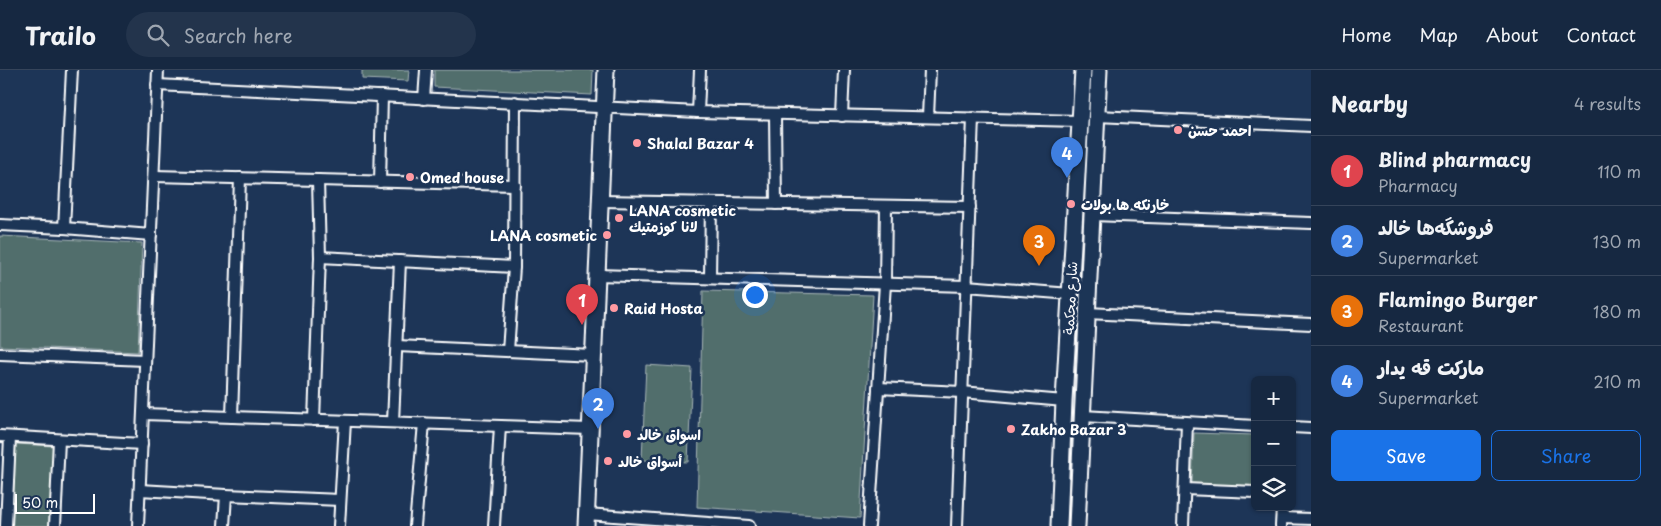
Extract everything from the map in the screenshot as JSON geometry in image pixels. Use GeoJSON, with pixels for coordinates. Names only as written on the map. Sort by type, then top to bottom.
{"type":"FeatureCollection","features":[{"type":"Feature","properties":{"kind":"main road"},"geometry":{"type":"LineString","coordinates":[[586,520],[606,70]]}},
{"type":"Feature","properties":{"kind":"main road","name":"شارع محكمة"},"geometry":{"type":"LineString","coordinates":[[1059,526],[1064,400],[1083,70]]}},
{"type":"Feature","properties":{"kind":"main road","name":"شارع محكمة"},"geometry":{"type":"LineString","coordinates":[[1077,526],[1099,70]]}},
{"type":"Feature","properties":{"kind":"street"},"geometry":{"type":"LineString","coordinates":[[64,228],[72,70]]}},
{"type":"Feature","properties":{"kind":"street"},"geometry":{"type":"LineString","coordinates":[[138,526],[158,70]]}},
{"type":"Feature","properties":{"kind":"street"},"geometry":{"type":"LineString","coordinates":[[424,99],[426,70]]}},
{"type":"Feature","properties":{"kind":"street"},"geometry":{"type":"LineString","coordinates":[[698,112],[700,70]]}},
{"type":"Feature","properties":{"kind":"street"},"geometry":{"type":"LineString","coordinates":[[842,116],[844,70]]}},
{"type":"Feature","properties":{"kind":"street"},"geometry":{"type":"LineString","coordinates":[[928,117],[930,70]]}},
{"type":"Feature","properties":{"kind":"street"},"geometry":{"type":"LineString","coordinates":[[158,84],[698,112],[1079,121]]}},
{"type":"Feature","properties":{"kind":"street"},"geometry":{"type":"LineString","coordinates":[[380,182],[382,96]]}},
{"type":"Feature","properties":{"kind":"street"},"geometry":{"type":"LineString","coordinates":[[508,351],[514,267],[515,102]]}},
{"type":"Feature","properties":{"kind":"street"},"geometry":{"type":"LineString","coordinates":[[775,115],[776,204]]}},
{"type":"Feature","properties":{"kind":"street"},"geometry":{"type":"LineString","coordinates":[[1097,116],[1311,126]]}},
{"type":"Feature","properties":{"kind":"street"},"geometry":{"type":"LineString","coordinates":[[957,526],[973,118]]}},
{"type":"Feature","properties":{"kind":"street"},"geometry":{"type":"LineString","coordinates":[[154,176],[515,185]]}},
{"type":"Feature","properties":{"kind":"street"},"geometry":{"type":"LineString","coordinates":[[232,417],[240,178]]}},
{"type":"Feature","properties":{"kind":"street"},"geometry":{"type":"LineString","coordinates":[[314,420],[320,257],[318,180]]}},
{"type":"Feature","properties":{"kind":"street"},"geometry":{"type":"LineString","coordinates":[[600,201],[970,207]]}},
{"type":"Feature","properties":{"kind":"street"},"geometry":{"type":"LineString","coordinates":[[710,278],[711,203]]}},
{"type":"Feature","properties":{"kind":"street"},"geometry":{"type":"LineString","coordinates":[[869,526],[885,284],[886,206]]}},
{"type":"Feature","properties":{"kind":"street"},"geometry":{"type":"LineString","coordinates":[[1092,215],[1311,223]]}},
{"type":"Feature","properties":{"kind":"street"},"geometry":{"type":"LineString","coordinates":[[0,225],[151,234]]}},
{"type":"Feature","properties":{"kind":"street"},"geometry":{"type":"LineString","coordinates":[[320,257],[514,267]]}},
{"type":"Feature","properties":{"kind":"street"},"geometry":{"type":"LineString","coordinates":[[394,422],[400,261]]}},
{"type":"Feature","properties":{"kind":"street"},"geometry":{"type":"LineString","coordinates":[[597,275],[966,286],[1071,294]]}},
{"type":"Feature","properties":{"kind":"street"},"geometry":{"type":"LineString","coordinates":[[1087,312],[1311,324]]}},
{"type":"Feature","properties":{"kind":"street"},"geometry":{"type":"LineString","coordinates":[[397,346],[594,355]]}},
{"type":"Feature","properties":{"kind":"street"},"geometry":{"type":"LineString","coordinates":[[0,354],[146,360]]}},
{"type":"Feature","properties":{"kind":"street"},"geometry":{"type":"LineString","coordinates":[[878,388],[1064,400]]}},
{"type":"Feature","properties":{"kind":"street"},"geometry":{"type":"LineString","coordinates":[[143,414],[590,429]]}},
{"type":"Feature","properties":{"kind":"street"},"geometry":{"type":"LineString","coordinates":[[1082,416],[1251,426]]}},
{"type":"Feature","properties":{"kind":"street"},"geometry":{"type":"LineString","coordinates":[[339,526],[345,421]]}},
{"type":"Feature","properties":{"kind":"street"},"geometry":{"type":"LineString","coordinates":[[415,526],[424,423]]}},
{"type":"Feature","properties":{"kind":"street"},"geometry":{"type":"LineString","coordinates":[[1183,526],[1187,423]]}},
{"type":"Feature","properties":{"kind":"street"},"geometry":{"type":"LineString","coordinates":[[494,526],[500,426]]}},
{"type":"Feature","properties":{"kind":"street"},"geometry":{"type":"LineString","coordinates":[[1296,427],[1311,428]]}},
{"type":"Feature","properties":{"kind":"street"},"geometry":{"type":"LineString","coordinates":[[6,526],[5,436],[142,444]]}},
{"type":"Feature","properties":{"kind":"street"},"geometry":{"type":"LineString","coordinates":[[55,526],[59,440]]}},
{"type":"Feature","properties":{"kind":"street"},"geometry":{"type":"LineString","coordinates":[[1185,489],[1251,492]]}},
{"type":"Feature","properties":{"kind":"street"},"geometry":{"type":"LineString","coordinates":[[140,490],[340,500]]}},
{"type":"Feature","properties":{"kind":"street"},"geometry":{"type":"LineString","coordinates":[[224,526],[226,495]]}},
{"type":"Feature","properties":{"kind":"street"},"geometry":{"type":"LineString","coordinates":[[1282,517],[1311,519]]}},
{"type":"Feature","properties":{"kind":"street"},"geometry":{"type":"LineString","coordinates":[[586,520],[749,526]]}},
{"type":"Feature","properties":{"kind":"green space"},"geometry":{"type":"Polygon","coordinates":[[[362,70],[409,70],[408,81],[362,79],[362,70]]]}},
{"type":"Feature","properties":{"kind":"green space"},"geometry":{"type":"Polygon","coordinates":[[[434,70],[593,70],[592,95],[434,87],[434,70]]]}},
{"type":"Feature","properties":{"kind":"green space"},"geometry":{"type":"Polygon","coordinates":[[[0,236],[142,243],[138,352],[0,346],[0,236]]]}},
{"type":"Feature","properties":{"kind":"green space"},"geometry":{"type":"Polygon","coordinates":[[[703,291],[873,295],[860,518],[697,507],[703,291]]]}},
{"type":"Feature","properties":{"kind":"green space"},"geometry":{"type":"Polygon","coordinates":[[[646,365],[692,368],[688,462],[642,460],[646,365]]]}},
{"type":"Feature","properties":{"kind":"green space"},"geometry":{"type":"Polygon","coordinates":[[[1194,433],[1251,435],[1251,487],[1192,485],[1194,433]]]}},
{"type":"Feature","properties":{"kind":"green space"},"geometry":{"type":"Polygon","coordinates":[[[15,444],[54,446],[50,526],[11,526],[15,444]]]}},
{"type":"Feature","properties":{"kind":"place","name":"احمد حسن"},"geometry":{"type":"Point","coordinates":[1178,130]}},
{"type":"Feature","properties":{"kind":"place","name":"Shalal Bazar 4"},"geometry":{"type":"Point","coordinates":[637,143]}},
{"type":"Feature","properties":{"kind":"place","name":"Omed house"},"geometry":{"type":"Point","coordinates":[410,177]}},
{"type":"Feature","properties":{"kind":"place","name":"ماركت قه يدار"},"geometry":{"type":"Point","coordinates":[1067,178]}},
{"type":"Feature","properties":{"kind":"place","name":"خارنكه ها بولات"},"geometry":{"type":"Point","coordinates":[1071,204]}},
{"type":"Feature","properties":{"kind":"place","name":"LANA cosmetic لانا کوزمتیك"},"geometry":{"type":"Point","coordinates":[619,218]}},
{"type":"Feature","properties":{"kind":"place","name":"LANA cosmetic"},"geometry":{"type":"Point","coordinates":[607,235]}},
{"type":"Feature","properties":{"kind":"place","name":"Flamingo Burger"},"geometry":{"type":"Point","coordinates":[1039,266]}},
{"type":"Feature","properties":{"kind":"place","name":"Raid Hosta"},"geometry":{"type":"Point","coordinates":[614,308]}},
{"type":"Feature","properties":{"kind":"place","name":"Blind pharmacy"},"geometry":{"type":"Point","coordinates":[582,325]}},
{"type":"Feature","properties":{"kind":"place","name":"فروشگەها خالد"},"geometry":{"type":"Point","coordinates":[598,429]}},
{"type":"Feature","properties":{"kind":"place","name":"Zakho Bazar 3"},"geometry":{"type":"Point","coordinates":[1011,429]}},
{"type":"Feature","properties":{"kind":"place","name":"اسواق خالد"},"geometry":{"type":"Point","coordinates":[627,434]}},
{"type":"Feature","properties":{"kind":"place","name":"أسواق خالد"},"geometry":{"type":"Point","coordinates":[608,461]}}]}
